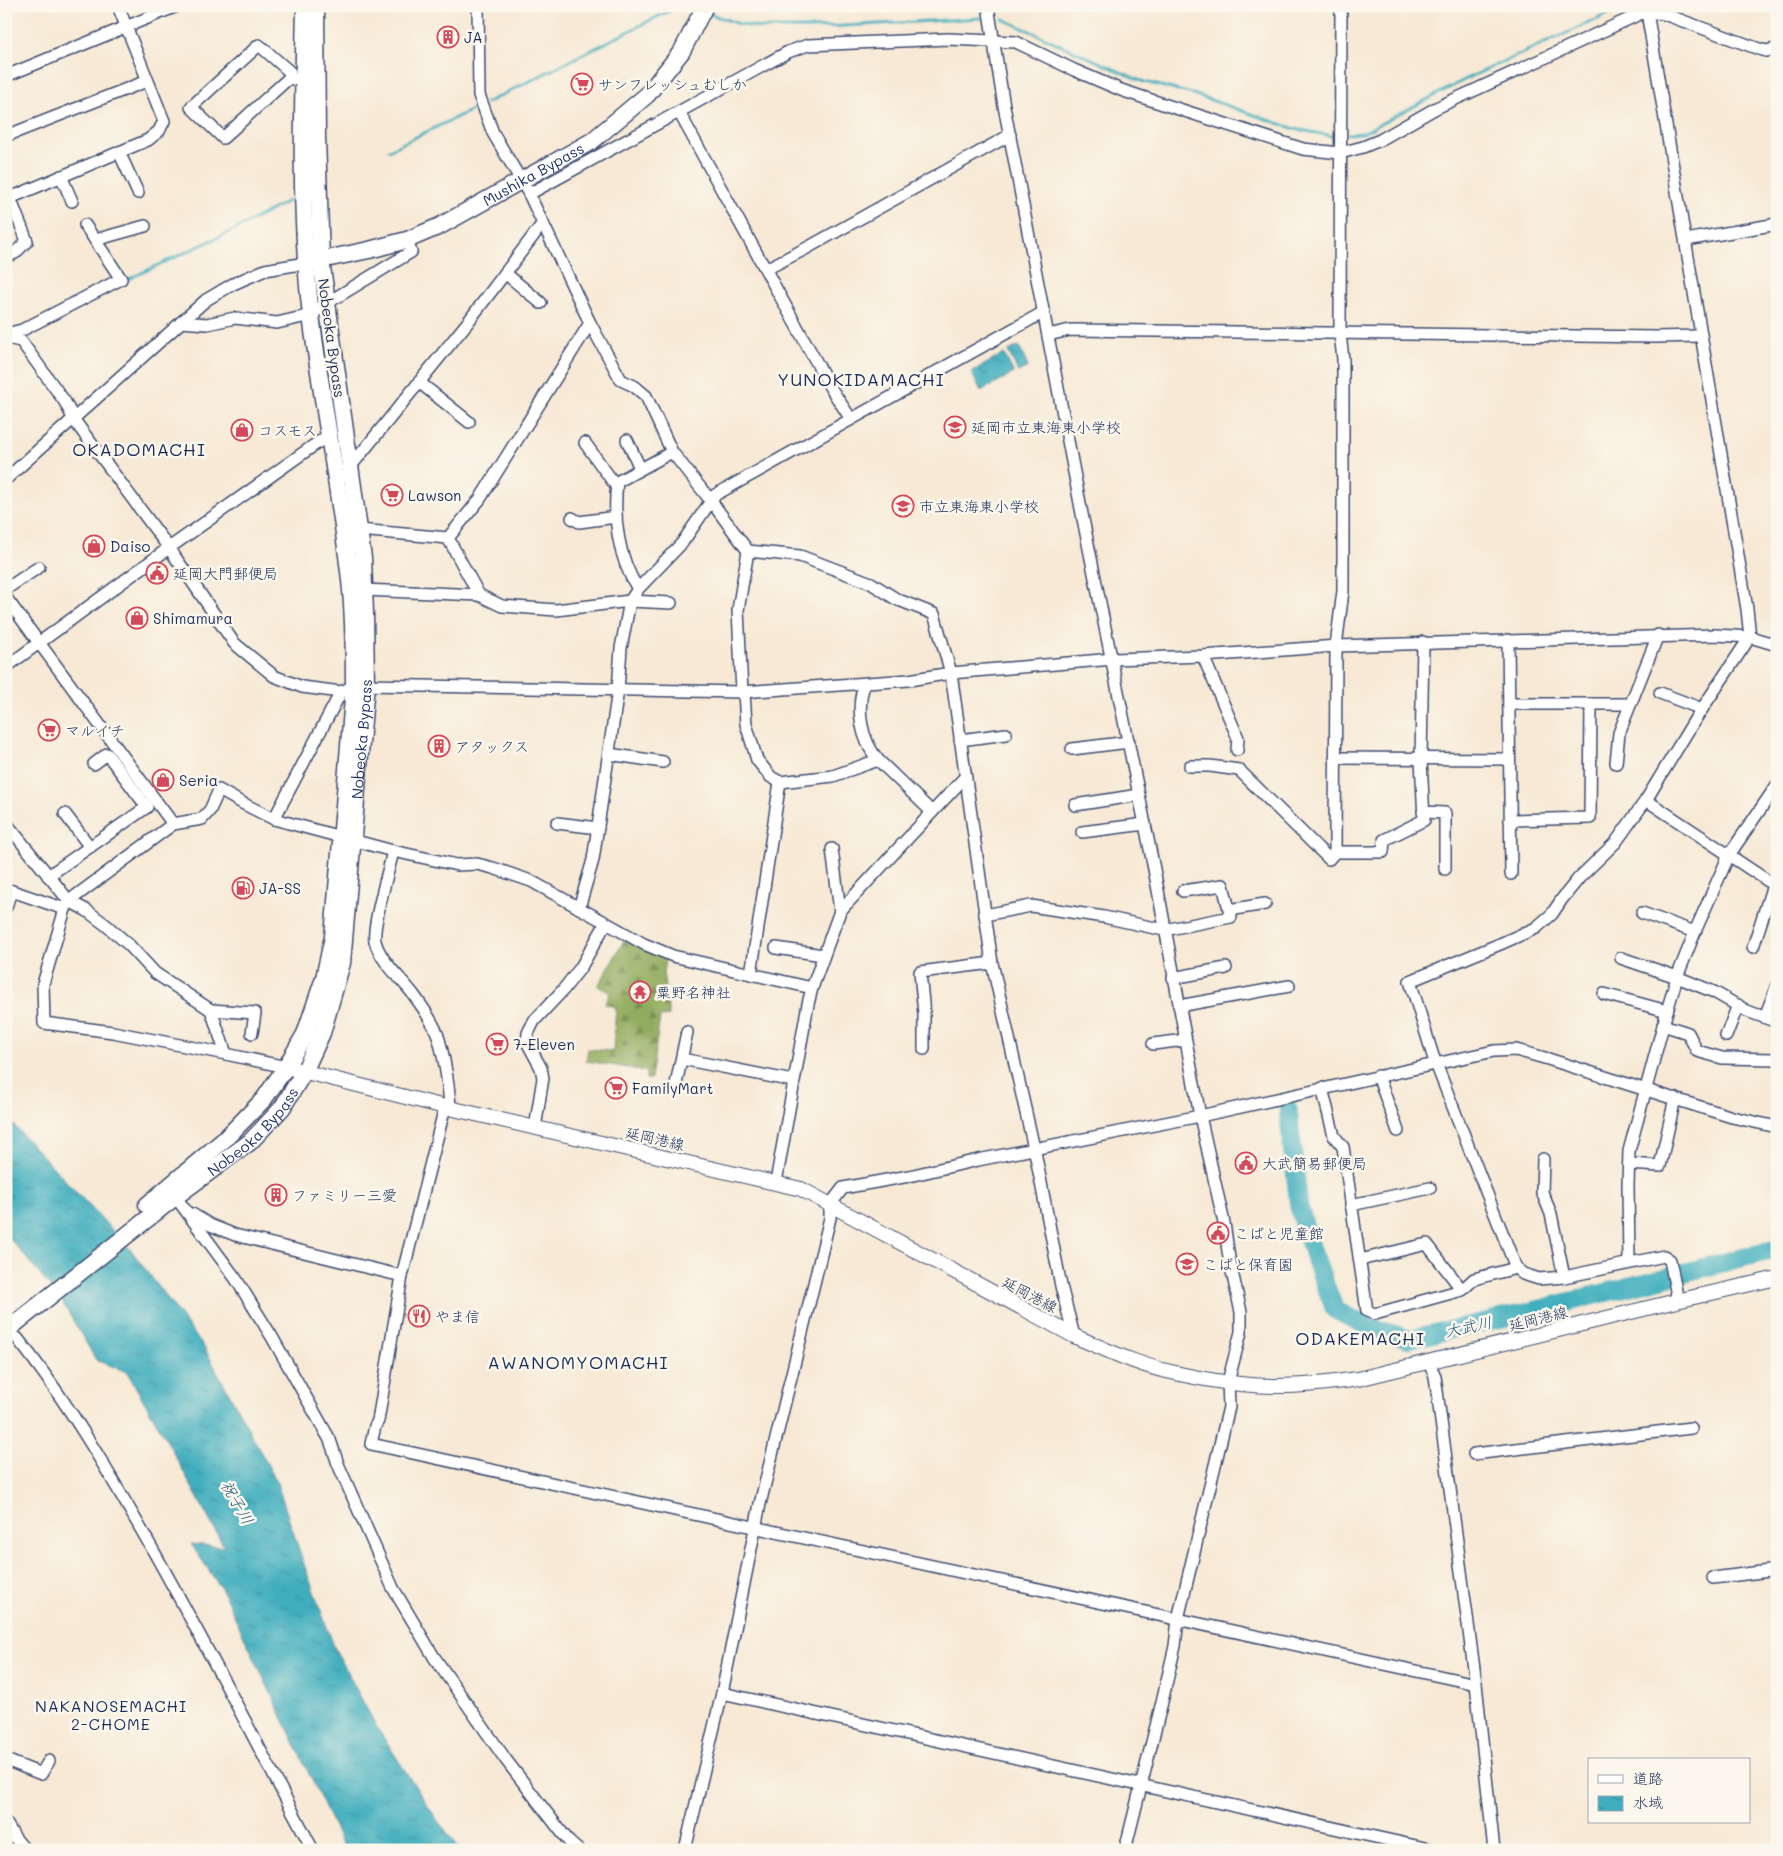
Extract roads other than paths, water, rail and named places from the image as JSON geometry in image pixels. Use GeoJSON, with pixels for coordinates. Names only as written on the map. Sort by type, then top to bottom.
{"type":"FeatureCollection","features":[{"type":"Feature","properties":{"kind":"highway","name":"Nobeoka Bypass"},"geometry":{"type":"LineString","coordinates":[[166,1196],[250,1142],[282,1108],[304,1072],[322,1033],[342,963],[354,688],[364,590],[363,558],[327,304],[314,261],[302,166],[296,79],[305,6]]}},
{"type":"Feature","properties":{"kind":"highway","name":"Nobeoka Bypass"},"geometry":{"type":"LineString","coordinates":[[316,6],[317,137],[311,315],[330,434],[350,581],[354,688]]}},
{"type":"Feature","properties":{"kind":"highway","name":"Mushika Bypass"},"geometry":{"type":"LineString","coordinates":[[314,261],[369,250],[406,240],[525,187],[592,141],[648,95],[682,50],[702,12]]}},
{"type":"Feature","properties":{"kind":"highway","name":"Nobeoka Bypass"},"geometry":{"type":"LineString","coordinates":[[10,1329],[166,1196],[264,1099],[286,1067],[305,1034],[324,978],[333,937],[346,838]]}},
{"type":"Feature","properties":{"kind":"main road","name":"延岡港線"},"geometry":{"type":"LineString","coordinates":[[286,1067],[448,1108],[801,1189],[1074,1336],[1120,1355],[1170,1372],[1228,1382],[1277,1386],[1358,1379],[1777,1278]]}},
{"type":"Feature","properties":{"kind":"street"},"geometry":{"type":"LineString","coordinates":[[6,256],[15,253],[27,241],[7,195],[61,176],[148,140],[159,131],[164,121],[118,6]]}},
{"type":"Feature","properties":{"kind":"street"},"geometry":{"type":"LineString","coordinates":[[6,76],[177,6]]}},
{"type":"Feature","properties":{"kind":"street"},"geometry":{"type":"LineString","coordinates":[[478,6],[480,98],[493,133],[525,187],[590,322],[621,380],[634,386],[646,396],[672,452],[712,500],[748,550],[738,610],[746,724],[757,760],[771,777],[780,782],[833,776],[878,760]]}},
{"type":"Feature","properties":{"kind":"street"},"geometry":{"type":"LineString","coordinates":[[988,6],[1010,135],[1083,519],[1113,659],[1185,1040],[1241,1312],[1241,1332],[1228,1382],[1229,1407],[1178,1619],[1175,1646],[1162,1706],[1126,1850]]}},
{"type":"Feature","properties":{"kind":"street"},"geometry":{"type":"LineString","coordinates":[[1190,766],[1210,766],[1239,770],[1329,859],[1335,852],[1336,646],[1343,591],[1342,359],[1340,334],[1341,6]]}},
{"type":"Feature","properties":{"kind":"street"},"geometry":{"type":"LineString","coordinates":[[525,187],[678,112],[788,52],[808,45],[948,38],[1016,42],[1121,90],[1303,149],[1340,153],[1380,140],[1436,108],[1650,8],[1759,49],[1766,51],[1777,49]]}},
{"type":"Feature","properties":{"kind":"street"},"geometry":{"type":"LineString","coordinates":[[1650,8],[1700,336],[1747,609],[1750,637],[1702,709],[1646,800],[1616,842],[1579,878],[1552,914],[1536,928],[1410,981],[1436,1063],[1516,1268],[1523,1274],[1539,1279],[1564,1277],[1664,1256],[1670,1260],[1678,1301]]}},
{"type":"Feature","properties":{"kind":"street"},"geometry":{"type":"LineString","coordinates":[[259,44],[296,79],[223,138],[192,107],[259,44]]}},
{"type":"Feature","properties":{"kind":"street"},"geometry":{"type":"LineString","coordinates":[[6,136],[146,80]]}},
{"type":"Feature","properties":{"kind":"street"},"geometry":{"type":"LineString","coordinates":[[678,112],[830,387],[851,419]]}},
{"type":"Feature","properties":{"kind":"street"},"geometry":{"type":"LineString","coordinates":[[766,269],[1010,135]]}},
{"type":"Feature","properties":{"kind":"street"},"geometry":{"type":"LineString","coordinates":[[119,152],[138,192]]}},
{"type":"Feature","properties":{"kind":"street"},"geometry":{"type":"LineString","coordinates":[[61,176],[72,201]]}},
{"type":"Feature","properties":{"kind":"street"},"geometry":{"type":"LineString","coordinates":[[351,466],[543,223]]}},
{"type":"Feature","properties":{"kind":"street"},"geometry":{"type":"LineString","coordinates":[[1686,240],[1777,224]]}},
{"type":"Feature","properties":{"kind":"street"},"geometry":{"type":"LineString","coordinates":[[6,336],[22,330],[120,279],[86,225]]}},
{"type":"Feature","properties":{"kind":"street"},"geometry":{"type":"LineString","coordinates":[[95,240],[145,226]]}},
{"type":"Feature","properties":{"kind":"street"},"geometry":{"type":"LineString","coordinates":[[181,322],[207,324],[235,318],[276,323],[311,315],[411,252],[406,240]]}},
{"type":"Feature","properties":{"kind":"street"},"geometry":{"type":"LineString","coordinates":[[6,479],[206,300],[233,284],[265,270],[314,261]]}},
{"type":"Feature","properties":{"kind":"street"},"geometry":{"type":"LineString","coordinates":[[504,273],[542,303]]}},
{"type":"Feature","properties":{"kind":"street"},"geometry":{"type":"LineString","coordinates":[[579,908],[593,860],[618,690],[621,648],[630,601],[638,589],[682,543],[715,495],[1044,312]]}},
{"type":"Feature","properties":{"kind":"street"},"geometry":{"type":"LineString","coordinates":[[448,538],[480,499],[590,322]]}},
{"type":"Feature","properties":{"kind":"street"},"geometry":{"type":"LineString","coordinates":[[1048,335],[1070,330],[1700,336]]}},
{"type":"Feature","properties":{"kind":"street"},"geometry":{"type":"LineString","coordinates":[[6,336],[21,341],[65,402],[74,420],[169,548],[234,643],[274,676],[302,687],[743,692],[909,680],[951,673],[1113,659],[1203,656],[1336,646],[1423,642],[1658,635],[1734,635],[1750,637],[1777,645]]}},
{"type":"Feature","properties":{"kind":"street"},"geometry":{"type":"LineString","coordinates":[[419,382],[469,422]]}},
{"type":"Feature","properties":{"kind":"street"},"geometry":{"type":"LineString","coordinates":[[6,667],[330,434]]}},
{"type":"Feature","properties":{"kind":"street"},"geometry":{"type":"LineString","coordinates":[[627,440],[640,468]]}},
{"type":"Feature","properties":{"kind":"street"},"geometry":{"type":"LineString","coordinates":[[584,443],[616,486]]}},
{"type":"Feature","properties":{"kind":"street"},"geometry":{"type":"LineString","coordinates":[[638,589],[629,575],[623,555],[616,517],[616,486],[617,482],[640,468],[672,452]]}},
{"type":"Feature","properties":{"kind":"street"},"geometry":{"type":"LineString","coordinates":[[572,518],[579,522],[616,517]]}},
{"type":"Feature","properties":{"kind":"street"},"geometry":{"type":"LineString","coordinates":[[359,530],[448,538]]}},
{"type":"Feature","properties":{"kind":"street"},"geometry":{"type":"LineString","coordinates":[[448,538],[479,595]]}},
{"type":"Feature","properties":{"kind":"street"},"geometry":{"type":"LineString","coordinates":[[748,550],[800,556],[871,584],[896,599],[934,614],[951,673],[992,962],[1034,1150],[1061,1286],[1074,1336]]}},
{"type":"Feature","properties":{"kind":"street"},"geometry":{"type":"LineString","coordinates":[[6,589],[39,566]]}},
{"type":"Feature","properties":{"kind":"street"},"geometry":{"type":"LineString","coordinates":[[364,590],[479,595],[502,606],[556,610],[630,601],[671,603]]}},
{"type":"Feature","properties":{"kind":"street"},"geometry":{"type":"LineString","coordinates":[[6,598],[173,824]]}},
{"type":"Feature","properties":{"kind":"street"},"geometry":{"type":"LineString","coordinates":[[1616,763],[1619,733],[1658,635]]}},
{"type":"Feature","properties":{"kind":"street"},"geometry":{"type":"LineString","coordinates":[[1508,640],[1511,874]]}},
{"type":"Feature","properties":{"kind":"street"},"geometry":{"type":"LineString","coordinates":[[1335,852],[1383,852],[1384,840],[1424,820],[1421,758],[1423,642]]}},
{"type":"Feature","properties":{"kind":"street"},"geometry":{"type":"LineString","coordinates":[[1203,656],[1238,738],[1237,750]]}},
{"type":"Feature","properties":{"kind":"street"},"geometry":{"type":"LineString","coordinates":[[864,684],[860,707],[862,731],[870,751],[932,812]]}},
{"type":"Feature","properties":{"kind":"street"},"geometry":{"type":"LineString","coordinates":[[274,819],[354,688]]}},
{"type":"Feature","properties":{"kind":"street"},"geometry":{"type":"LineString","coordinates":[[1660,693],[1702,709]]}},
{"type":"Feature","properties":{"kind":"street"},"geometry":{"type":"LineString","coordinates":[[1509,704],[1630,704]]}},
{"type":"Feature","properties":{"kind":"street"},"geometry":{"type":"LineString","coordinates":[[1510,820],[1590,818],[1592,704]]}},
{"type":"Feature","properties":{"kind":"street"},"geometry":{"type":"LineString","coordinates":[[960,740],[1006,734]]}},
{"type":"Feature","properties":{"kind":"street"},"geometry":{"type":"LineString","coordinates":[[1072,749],[1128,742]]}},
{"type":"Feature","properties":{"kind":"street"},"geometry":{"type":"LineString","coordinates":[[48,876],[147,807],[107,754],[94,764]]}},
{"type":"Feature","properties":{"kind":"street"},"geometry":{"type":"LineString","coordinates":[[608,754],[663,762]]}},
{"type":"Feature","properties":{"kind":"street"},"geometry":{"type":"LineString","coordinates":[[1336,758],[1509,759]]}},
{"type":"Feature","properties":{"kind":"street"},"geometry":{"type":"LineString","coordinates":[[776,1182],[793,1081],[812,988],[840,911],[965,777]]}},
{"type":"Feature","properties":{"kind":"street"},"geometry":{"type":"LineString","coordinates":[[751,974],[780,782]]}},
{"type":"Feature","properties":{"kind":"street"},"geometry":{"type":"LineString","coordinates":[[1629,1262],[1629,1151],[1677,977],[1728,855],[1777,785]]}},
{"type":"Feature","properties":{"kind":"street"},"geometry":{"type":"LineString","coordinates":[[286,1067],[112,1032],[44,1023],[43,984],[67,905],[173,824],[202,819],[210,810],[219,790],[274,819],[393,851],[457,865],[477,864],[530,881],[644,944],[672,956],[812,988]]}},
{"type":"Feature","properties":{"kind":"street"},"geometry":{"type":"LineString","coordinates":[[1075,804],[1139,794]]}},
{"type":"Feature","properties":{"kind":"street"},"geometry":{"type":"LineString","coordinates":[[1646,800],[1775,887],[1753,947]]}},
{"type":"Feature","properties":{"kind":"street"},"geometry":{"type":"LineString","coordinates":[[1423,812],[1445,813],[1445,869]]}},
{"type":"Feature","properties":{"kind":"street"},"geometry":{"type":"LineString","coordinates":[[65,814],[90,847]]}},
{"type":"Feature","properties":{"kind":"street"},"geometry":{"type":"LineString","coordinates":[[557,823],[598,828]]}},
{"type":"Feature","properties":{"kind":"street"},"geometry":{"type":"LineString","coordinates":[[6,824],[48,876],[67,905]]}},
{"type":"Feature","properties":{"kind":"street"},"geometry":{"type":"LineString","coordinates":[[1082,832],[1144,824]]}},
{"type":"Feature","properties":{"kind":"street"},"geometry":{"type":"LineString","coordinates":[[832,848],[840,911]]}},
{"type":"Feature","properties":{"kind":"street"},"geometry":{"type":"LineString","coordinates":[[393,851],[377,921],[375,940],[385,959],[428,1015],[437,1033],[449,1089],[448,1108],[402,1276],[378,1421],[374,1426],[371,1444],[755,1529],[1476,1684]]}},
{"type":"Feature","properties":{"kind":"street"},"geometry":{"type":"LineString","coordinates":[[985,915],[1031,906],[1104,917],[1164,930],[1231,917],[1223,885],[1182,891]]}},
{"type":"Feature","properties":{"kind":"street"},"geometry":{"type":"LineString","coordinates":[[6,907],[9,890],[86,910],[129,945],[156,973],[211,1010],[255,1013],[252,1033]]}},
{"type":"Feature","properties":{"kind":"street"},"geometry":{"type":"LineString","coordinates":[[1229,910],[1265,904]]}},
{"type":"Feature","properties":{"kind":"street"},"geometry":{"type":"LineString","coordinates":[[1642,913],[1695,932]]}},
{"type":"Feature","properties":{"kind":"street"},"geometry":{"type":"LineString","coordinates":[[535,1128],[544,1078],[541,1068],[527,1042],[528,1032],[534,1021],[563,990],[581,967],[606,923]]}},
{"type":"Feature","properties":{"kind":"street"},"geometry":{"type":"LineString","coordinates":[[776,948],[823,955]]}},
{"type":"Feature","properties":{"kind":"street"},"geometry":{"type":"LineString","coordinates":[[1621,958],[1714,992],[1777,1022]]}},
{"type":"Feature","properties":{"kind":"street"},"geometry":{"type":"LineString","coordinates":[[924,1049],[924,1014],[920,972],[992,962]]}},
{"type":"Feature","properties":{"kind":"street"},"geometry":{"type":"LineString","coordinates":[[1173,978],[1226,968]]}},
{"type":"Feature","properties":{"kind":"street"},"geometry":{"type":"LineString","coordinates":[[1765,1017],[1777,985]]}},
{"type":"Feature","properties":{"kind":"street"},"geometry":{"type":"LineString","coordinates":[[1179,1006],[1289,986]]}},
{"type":"Feature","properties":{"kind":"street"},"geometry":{"type":"LineString","coordinates":[[1604,994],[1667,1011]]}},
{"type":"Feature","properties":{"kind":"street"},"geometry":{"type":"LineString","coordinates":[[1726,1036],[1738,1005]]}},
{"type":"Feature","properties":{"kind":"street"},"geometry":{"type":"LineString","coordinates":[[211,1010],[226,1054]]}},
{"type":"Feature","properties":{"kind":"street"},"geometry":{"type":"LineString","coordinates":[[1663,1025],[1688,1033],[1697,1051],[1722,1058],[1777,1059]]}},
{"type":"Feature","properties":{"kind":"street"},"geometry":{"type":"LineString","coordinates":[[676,1084],[687,1032]]}},
{"type":"Feature","properties":{"kind":"street"},"geometry":{"type":"LineString","coordinates":[[1153,1044],[1185,1040]]}},
{"type":"Feature","properties":{"kind":"street"},"geometry":{"type":"LineString","coordinates":[[684,1850],[722,1693],[755,1529],[830,1218],[830,1205],[843,1188],[1200,1116],[1494,1051],[1516,1050],[1732,1116],[1777,1127]]}},
{"type":"Feature","properties":{"kind":"street"},"geometry":{"type":"LineString","coordinates":[[682,1059],[793,1081]]}},
{"type":"Feature","properties":{"kind":"street"},"geometry":{"type":"LineString","coordinates":[[1378,1076],[1398,1131]]}},
{"type":"Feature","properties":{"kind":"street"},"geometry":{"type":"LineString","coordinates":[[1322,1088],[1334,1136],[1343,1147],[1367,1310],[1375,1314],[1462,1290],[1474,1279],[1516,1268]]}},
{"type":"Feature","properties":{"kind":"street"},"geometry":{"type":"LineString","coordinates":[[1628,1164],[1660,1166],[1675,1098]]}},
{"type":"Feature","properties":{"kind":"street"},"geometry":{"type":"LineString","coordinates":[[1542,1159],[1542,1192],[1551,1214],[1564,1277]]}},
{"type":"Feature","properties":{"kind":"street"},"geometry":{"type":"LineString","coordinates":[[1351,1204],[1430,1188]]}},
{"type":"Feature","properties":{"kind":"street"},"geometry":{"type":"LineString","coordinates":[[166,1196],[210,1226],[235,1235],[402,1276]]}},
{"type":"Feature","properties":{"kind":"street"},"geometry":{"type":"LineString","coordinates":[[185,1210],[236,1278],[272,1337],[330,1440],[338,1464],[393,1588],[434,1657],[506,1760],[570,1844],[578,1850]]}},
{"type":"Feature","properties":{"kind":"street"},"geometry":{"type":"LineString","coordinates":[[1360,1260],[1427,1244],[1462,1290]]}},
{"type":"Feature","properties":{"kind":"street"},"geometry":{"type":"LineString","coordinates":[[10,1329],[60,1394],[120,1491],[181,1600],[313,1850]]}},
{"type":"Feature","properties":{"kind":"street"},"geometry":{"type":"LineString","coordinates":[[1429,1363],[1435,1376],[1476,1684],[1494,1850]]}},
{"type":"Feature","properties":{"kind":"street"},"geometry":{"type":"LineString","coordinates":[[1474,1454],[1691,1428]]}},
{"type":"Feature","properties":{"kind":"street"},"geometry":{"type":"LineString","coordinates":[[1713,1578],[1777,1570]]}},
{"type":"Feature","properties":{"kind":"street"},"geometry":{"type":"LineString","coordinates":[[722,1693],[1434,1850]]}},
{"type":"Feature","properties":{"kind":"street"},"geometry":{"type":"LineString","coordinates":[[6,1760],[41,1774],[49,1761]]}},
{"type":"Feature","properties":{"kind":"street"},"geometry":{"type":"LineString","coordinates":[[6,1823],[10,1838],[25,1850]]}},
{"type":"Feature","properties":{"kind":"water"},"geometry":{"type":"Polygon","coordinates":[[[1019,346],[1028,367],[1018,372],[1008,351],[1019,346]]]}},
{"type":"Feature","properties":{"kind":"water"},"geometry":{"type":"Polygon","coordinates":[[[1004,354],[1014,373],[981,391],[971,372],[1004,354]]]}},
{"type":"Feature","properties":{"kind":"water","name":"祝子川"},"geometry":{"type":"Polygon","coordinates":[[[6,1117],[131,1250],[204,1347],[276,1480],[335,1649],[376,1726],[438,1821],[461,1850],[345,1850],[222,1590],[191,1544],[224,1547],[167,1441],[127,1372],[96,1360],[61,1300],[6,1234],[6,1117]]]}},
{"type":"Feature","properties":{"kind":"waterway"},"geometry":{"type":"LineString","coordinates":[[486,103],[673,9],[690,6],[697,9]]}},
{"type":"Feature","properties":{"kind":"waterway"},"geometry":{"type":"LineString","coordinates":[[1348,134],[1363,133],[1470,77],[1626,6]]}},
{"type":"Feature","properties":{"kind":"waterway"},"geometry":{"type":"LineString","coordinates":[[707,13],[739,24],[760,28],[810,28],[981,18]]}},
{"type":"Feature","properties":{"kind":"waterway"},"geometry":{"type":"LineString","coordinates":[[1003,19],[1141,81],[1196,95],[1295,129],[1332,136]]}},
{"type":"Feature","properties":{"kind":"waterway"},"geometry":{"type":"LineString","coordinates":[[389,150],[480,106]]}},
{"type":"Feature","properties":{"kind":"waterway"},"geometry":{"type":"LineString","coordinates":[[124,281],[234,230],[288,201]]}},
{"type":"Feature","properties":{"kind":"waterway","name":"大武川"},"geometry":{"type":"LineString","coordinates":[[1288,1109],[1299,1207],[1313,1253],[1335,1310],[1367,1326],[1409,1339],[1525,1313],[1777,1249]]}},
{"type":"Feature","properties":{"kind":"place","name":"JA"},"geometry":{"type":"Point","coordinates":[448,37]}},
{"type":"Feature","properties":{"kind":"place","name":"サンフレッシュむしか"},"geometry":{"type":"Point","coordinates":[582,84]}},
{"type":"Feature","properties":{"kind":"place","name":"延岡市立東海東小学校"},"geometry":{"type":"Point","coordinates":[955,427]}},
{"type":"Feature","properties":{"kind":"place","name":"コスモス"},"geometry":{"type":"Point","coordinates":[242,430]}},
{"type":"Feature","properties":{"kind":"place","name":"Lawson"},"geometry":{"type":"Point","coordinates":[392,495]}},
{"type":"Feature","properties":{"kind":"place","name":"市立東海東小学校"},"geometry":{"type":"Point","coordinates":[903,506]}},
{"type":"Feature","properties":{"kind":"place","name":"Daiso"},"geometry":{"type":"Point","coordinates":[94,546]}},
{"type":"Feature","properties":{"kind":"place","name":"延岡大門郵便局"},"geometry":{"type":"Point","coordinates":[157,573]}},
{"type":"Feature","properties":{"kind":"place","name":"Shimamura"},"geometry":{"type":"Point","coordinates":[137,618]}},
{"type":"Feature","properties":{"kind":"place","name":"マルイチ"},"geometry":{"type":"Point","coordinates":[49,730]}},
{"type":"Feature","properties":{"kind":"place","name":"アタックス"},"geometry":{"type":"Point","coordinates":[439,746]}},
{"type":"Feature","properties":{"kind":"place","name":"Seria"},"geometry":{"type":"Point","coordinates":[163,780]}},
{"type":"Feature","properties":{"kind":"place","name":"JA-SS"},"geometry":{"type":"Point","coordinates":[243,888]}},
{"type":"Feature","properties":{"kind":"place","name":"粟野名神社"},"geometry":{"type":"Point","coordinates":[640,992]}},
{"type":"Feature","properties":{"kind":"place","name":"7-Eleven"},"geometry":{"type":"Point","coordinates":[497,1044]}},
{"type":"Feature","properties":{"kind":"place","name":"FamilyMart"},"geometry":{"type":"Point","coordinates":[616,1088]}},
{"type":"Feature","properties":{"kind":"place","name":"大武簡易郵便局"},"geometry":{"type":"Point","coordinates":[1246,1163]}},
{"type":"Feature","properties":{"kind":"place","name":"ファミリー三愛"},"geometry":{"type":"Point","coordinates":[276,1195]}},
{"type":"Feature","properties":{"kind":"place","name":"こばと児童館"},"geometry":{"type":"Point","coordinates":[1218,1233]}},
{"type":"Feature","properties":{"kind":"place","name":"こばと保育園"},"geometry":{"type":"Point","coordinates":[1187,1264]}},
{"type":"Feature","properties":{"kind":"place","name":"やま信"},"geometry":{"type":"Point","coordinates":[419,1316]}},
{"type":"Feature","properties":{"kind":"district","name":"YUNOKIDAMACHI"},"geometry":{"type":"Point","coordinates":[861,379]}},
{"type":"Feature","properties":{"kind":"district","name":"OKADOMACHI"},"geometry":{"type":"Point","coordinates":[139,449]}},
{"type":"Feature","properties":{"kind":"district","name":"ODAKEMACHI"},"geometry":{"type":"Point","coordinates":[1360,1338]}},
{"type":"Feature","properties":{"kind":"district","name":"AWANOMYOMACHI"},"geometry":{"type":"Point","coordinates":[578,1362]}},
{"type":"Feature","properties":{"kind":"district","name":"NAKANOSEMACHI 2-CHOME"},"geometry":{"type":"Point","coordinates":[111,1714]}}]}
